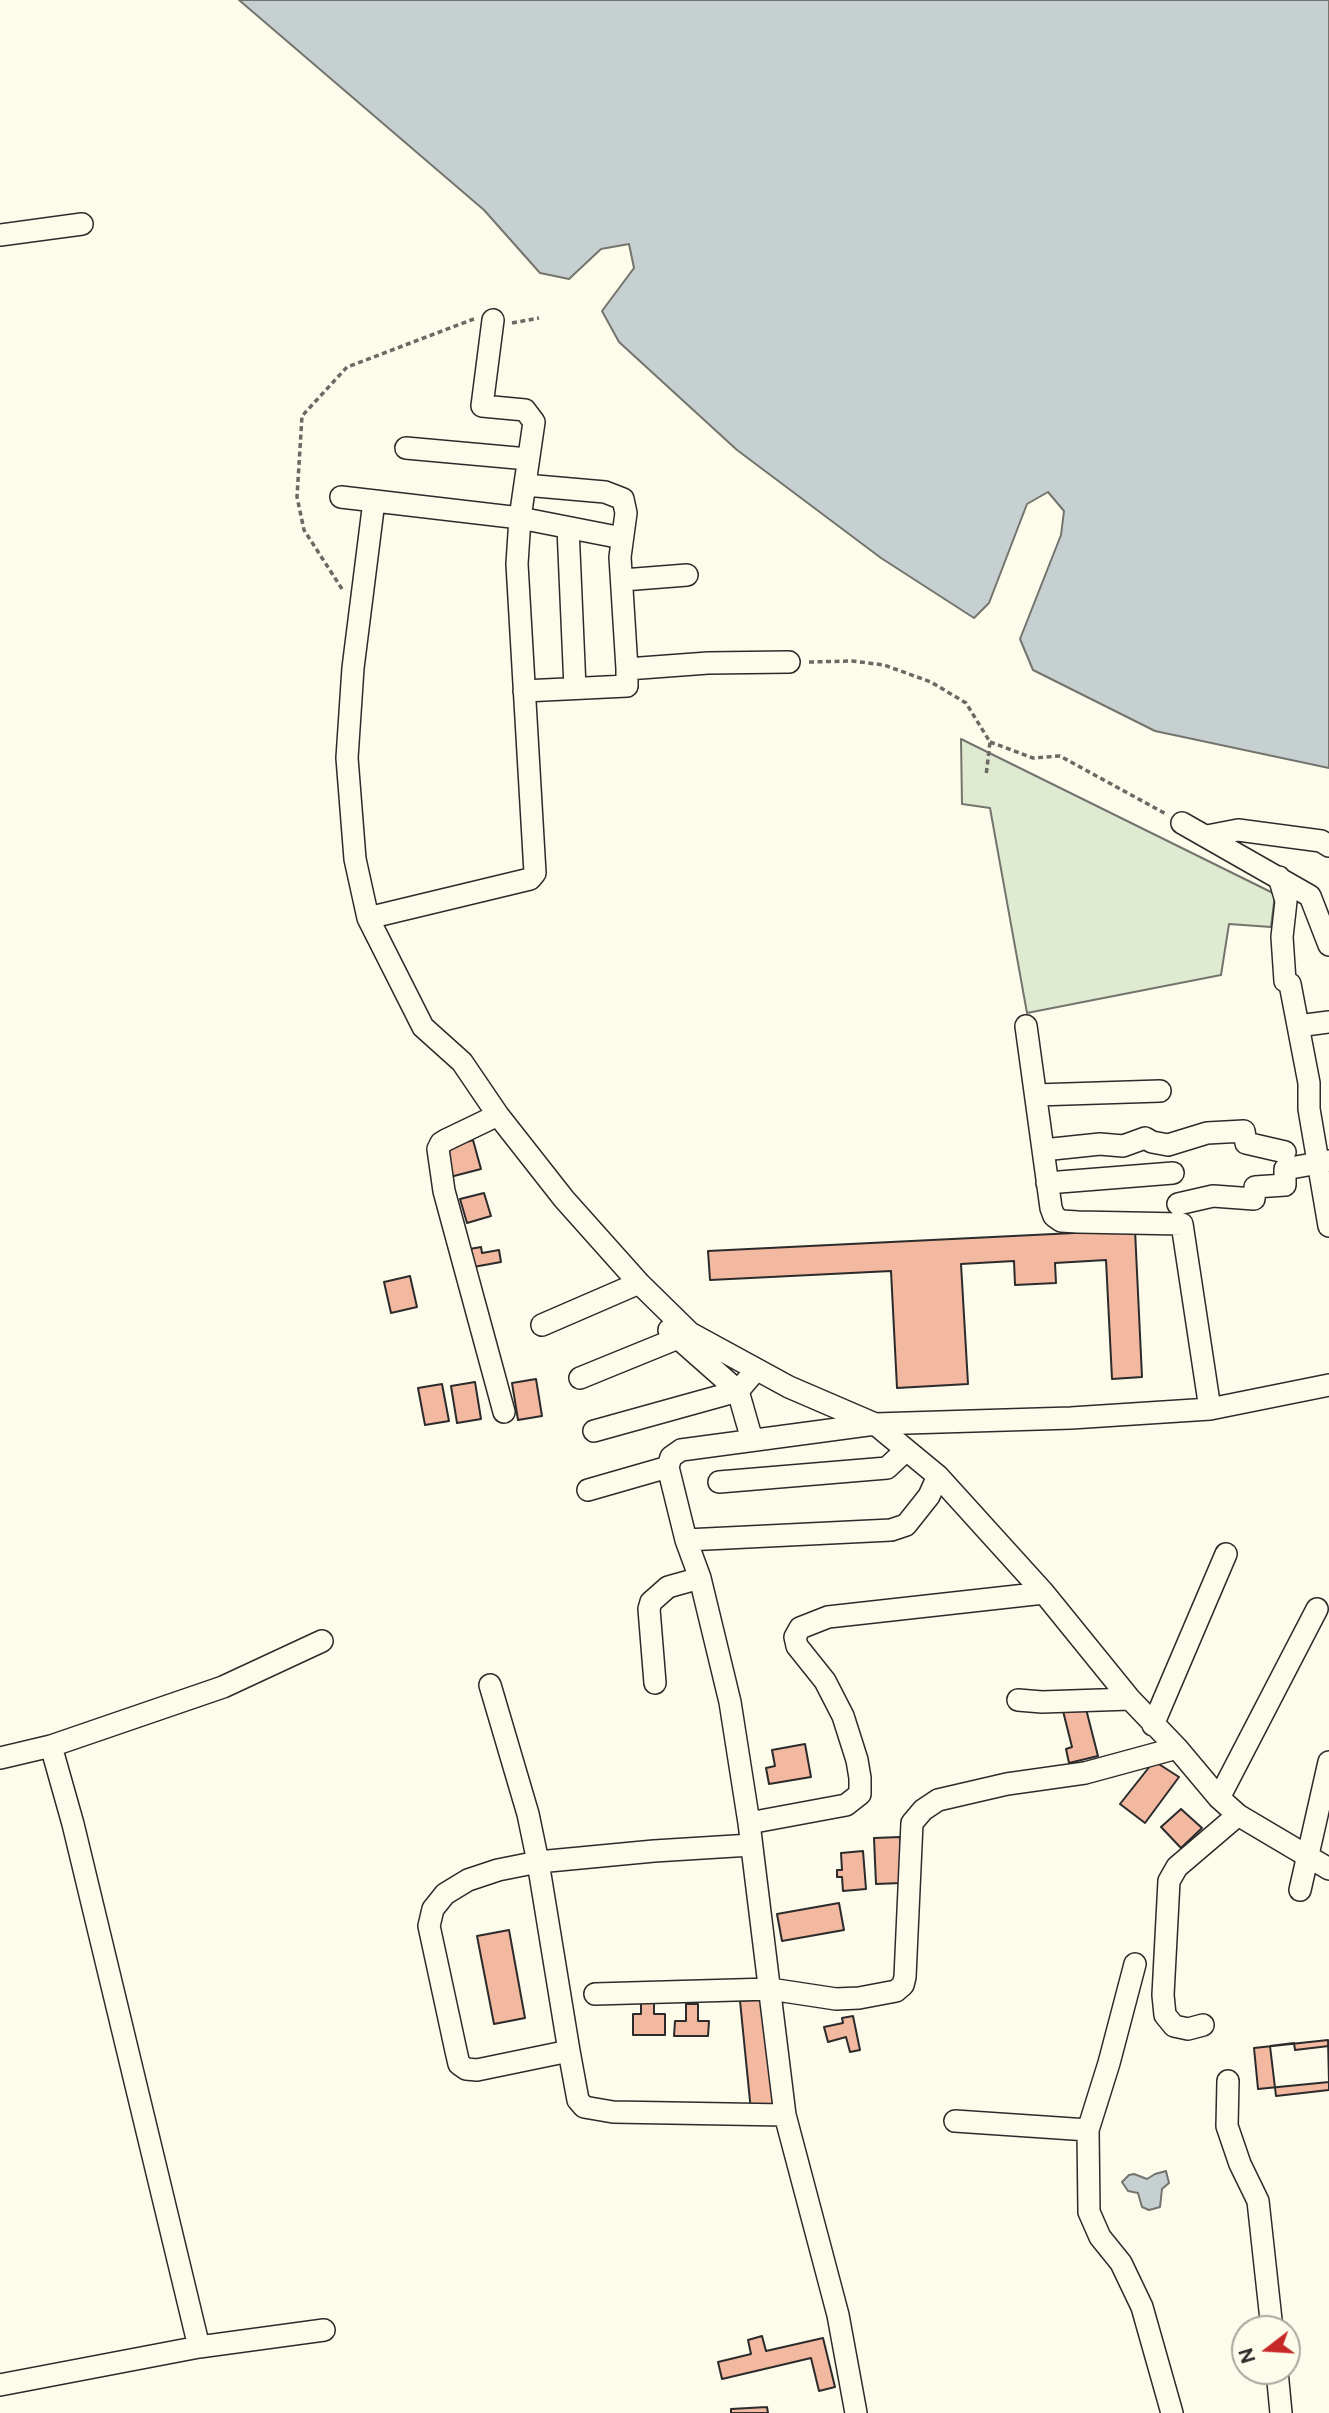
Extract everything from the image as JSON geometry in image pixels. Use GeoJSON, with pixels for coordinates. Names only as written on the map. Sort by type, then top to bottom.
{"type":"FeatureCollection","features":[{"type":"Feature","properties":{"kind":"street"},"geometry":{"type":"LineString","coordinates":[[0,235],[82,224]]}},
{"type":"Feature","properties":{"kind":"street"},"geometry":{"type":"LineString","coordinates":[[368,918],[533,877],[536,868],[517,564],[520,518],[534,422],[526,410],[482,406],[493,320]]}},
{"type":"Feature","properties":{"kind":"street"},"geometry":{"type":"LineString","coordinates":[[406,449],[528,459]]}},
{"type":"Feature","properties":{"kind":"street"},"geometry":{"type":"LineString","coordinates":[[524,691],[627,686],[620,557],[626,513],[623,499],[605,492],[525,485]]}},
{"type":"Feature","properties":{"kind":"street"},"geometry":{"type":"LineString","coordinates":[[341,497],[520,518],[622,538]]}},
{"type":"Feature","properties":{"kind":"street"},"geometry":{"type":"LineString","coordinates":[[374,501],[355,654],[347,758],[355,859],[368,918],[422,1027],[462,1062],[498,1115],[633,1286]]}},
{"type":"Feature","properties":{"kind":"street"},"geometry":{"type":"LineString","coordinates":[[568,528],[575,688]]}},
{"type":"Feature","properties":{"kind":"street"},"geometry":{"type":"LineString","coordinates":[[623,580],[687,575]]}},
{"type":"Feature","properties":{"kind":"street"},"geometry":{"type":"LineString","coordinates":[[627,669],[708,663],[789,662]]}},
{"type":"Feature","properties":{"kind":"street"},"geometry":{"type":"LineString","coordinates":[[1182,823],[1310,896],[1329,945]]}},
{"type":"Feature","properties":{"kind":"street"},"geometry":{"type":"LineString","coordinates":[[1207,836],[1238,830],[1321,841],[1329,846]]}},
{"type":"Feature","properties":{"kind":"street"},"geometry":{"type":"LineString","coordinates":[[1279,877],[1286,901],[1282,937],[1285,981],[1290,984],[1308,1083],[1319,1107],[1329,1226]]}},
{"type":"Feature","properties":{"kind":"street"},"geometry":{"type":"LineString","coordinates":[[1298,1026],[1329,1022]]}},
{"type":"Feature","properties":{"kind":"street"},"geometry":{"type":"LineString","coordinates":[[1026,1026],[1047,1183],[1054,1216],[1062,1221],[1180,1214],[1213,1196],[1254,1199],[1255,1187],[1285,1185],[1285,1169],[1323,1162]]}},
{"type":"Feature","properties":{"kind":"street"},"geometry":{"type":"LineString","coordinates":[[1036,1095],[1160,1091]]}},
{"type":"Feature","properties":{"kind":"street"},"geometry":{"type":"LineString","coordinates":[[498,1115],[446,1140],[438,1149],[443,1191],[504,1412]]}},
{"type":"Feature","properties":{"kind":"street"},"geometry":{"type":"LineString","coordinates":[[1043,1150],[1100,1144],[1123,1146],[1145,1138],[1168,1145],[1207,1133],[1244,1131],[1246,1143],[1285,1152]]}},
{"type":"Feature","properties":{"kind":"street"},"geometry":{"type":"LineString","coordinates":[[1168,1145],[1210,1409]]}},
{"type":"Feature","properties":{"kind":"street"},"geometry":{"type":"LineString","coordinates":[[1047,1183],[1172,1173]]}},
{"type":"Feature","properties":{"kind":"street"},"geometry":{"type":"LineString","coordinates":[[583,1240],[738,1391],[752,1440]]}},
{"type":"Feature","properties":{"kind":"street"},"geometry":{"type":"LineString","coordinates":[[542,1325],[633,1286]]}},
{"type":"Feature","properties":{"kind":"street"},"geometry":{"type":"LineString","coordinates":[[580,1378],[683,1335],[875,1424],[939,1476],[1044,1593],[1130,1699],[1177,1748],[1219,1798],[1238,1815],[1329,1869]]}},
{"type":"Feature","properties":{"kind":"street"},"geometry":{"type":"LineString","coordinates":[[594,1431],[738,1391],[756,1370]]}},
{"type":"Feature","properties":{"kind":"street"},"geometry":{"type":"LineString","coordinates":[[856,2413],[838,2315],[785,2115],[749,1823],[730,1702],[700,1578],[686,1540],[668,1467],[671,1457],[681,1450],[875,1424],[1071,1418],[1210,1409],[1329,1385]]}},
{"type":"Feature","properties":{"kind":"street"},"geometry":{"type":"LineString","coordinates":[[719,1482],[887,1468],[905,1451]]}},
{"type":"Feature","properties":{"kind":"street"},"geometry":{"type":"LineString","coordinates":[[587,1490],[668,1467]]}},
{"type":"Feature","properties":{"kind":"street"},"geometry":{"type":"LineString","coordinates":[[686,1540],[891,1530],[906,1525],[929,1496],[939,1476]]}},
{"type":"Feature","properties":{"kind":"street"},"geometry":{"type":"LineString","coordinates":[[1153,1724],[1226,1554]]}},
{"type":"Feature","properties":{"kind":"street"},"geometry":{"type":"LineString","coordinates":[[655,1684],[649,1609],[651,1602],[667,1587],[700,1578]]}},
{"type":"Feature","properties":{"kind":"street"},"geometry":{"type":"LineString","coordinates":[[749,1823],[846,1805],[860,1794],[858,1769],[843,1716],[825,1681],[797,1646],[795,1637],[800,1628],[828,1617],[1044,1593]]}},
{"type":"Feature","properties":{"kind":"street"},"geometry":{"type":"LineString","coordinates":[[1219,1798],[1317,1609]]}},
{"type":"Feature","properties":{"kind":"street"},"geometry":{"type":"LineString","coordinates":[[0,1758],[51,1746],[223,1687],[322,1642]]}},
{"type":"Feature","properties":{"kind":"street"},"geometry":{"type":"LineString","coordinates":[[490,1685],[523,1793],[538,1862],[578,2100],[584,2107],[613,2112],[785,2115]]}},
{"type":"Feature","properties":{"kind":"street"},"geometry":{"type":"LineString","coordinates":[[1018,1700],[1052,1702],[1130,1699]]}},
{"type":"Feature","properties":{"kind":"street"},"geometry":{"type":"LineString","coordinates":[[51,1746],[76,1837],[199,2347]]}},
{"type":"Feature","properties":{"kind":"street"},"geometry":{"type":"LineString","coordinates":[[595,1994],[770,1989],[836,1998],[859,1998],[896,1991],[903,1985],[912,1823],[923,1810],[938,1800],[1007,1784],[1085,1773],[1177,1748]]}},
{"type":"Feature","properties":{"kind":"street"},"geometry":{"type":"LineString","coordinates":[[1300,1890],[1329,1762]]}},
{"type":"Feature","properties":{"kind":"street"},"geometry":{"type":"LineString","coordinates":[[1203,2025],[1188,2029],[1174,2026],[1165,2015],[1163,1995],[1169,1881],[1177,1867],[1238,1815]]}},
{"type":"Feature","properties":{"kind":"street"},"geometry":{"type":"LineString","coordinates":[[569,2051],[477,2070],[466,2069],[459,2064],[429,1926],[433,1909],[445,1894],[468,1880],[498,1870],[538,1862],[751,1845]]}},
{"type":"Feature","properties":{"kind":"street"},"geometry":{"type":"LineString","coordinates":[[1135,1964],[1088,2130],[1088,2212],[1100,2237],[1121,2263],[1142,2307],[1172,2413]]}},
{"type":"Feature","properties":{"kind":"street"},"geometry":{"type":"LineString","coordinates":[[1228,2081],[1227,2126],[1240,2164],[1258,2201],[1270,2315]]}},
{"type":"Feature","properties":{"kind":"street"},"geometry":{"type":"LineString","coordinates":[[955,2121],[1088,2130]]}},
{"type":"Feature","properties":{"kind":"street"},"geometry":{"type":"LineString","coordinates":[[0,2385],[199,2347],[324,2330]]}},
{"type":"Feature","properties":{"kind":"street"},"geometry":{"type":"LineString","coordinates":[[1278,2385],[1281,2413]]}},
{"type":"Feature","properties":{"kind":"path"},"geometry":{"type":"LineString","coordinates":[[343,591],[304,530],[297,497],[302,416],[347,367],[479,317],[514,324],[540,318]]}},
{"type":"Feature","properties":{"kind":"path"},"geometry":{"type":"LineString","coordinates":[[789,662],[852,661],[884,665],[931,682],[965,702],[990,742],[1034,758],[1060,756],[1182,823]]}},
{"type":"Feature","properties":{"kind":"path"},"geometry":{"type":"LineString","coordinates":[[986,776],[990,742]]}},
{"type":"Feature","properties":{"kind":"green space"},"geometry":{"type":"Polygon","coordinates":[[[961,739],[1275,894],[1271,927],[1229,924],[1221,975],[1027,1013],[990,808],[962,804],[961,739]]]}},
{"type":"Feature","properties":{"kind":"shaded area"},"geometry":{"type":"Polygon","coordinates":[[[239,0],[1329,0],[1329,768],[1155,731],[1033,670],[1020,639],[1061,535],[1064,511],[1048,492],[1027,504],[989,603],[974,618],[881,558],[737,450],[619,342],[602,311],[634,268],[629,244],[601,249],[569,279],[540,273],[484,210],[239,0]]]}},
{"type":"Feature","properties":{"kind":"shaded area"},"geometry":{"type":"Polygon","coordinates":[[[1166,2171],[1169,2183],[1162,2189],[1160,2207],[1149,2210],[1142,2207],[1138,2193],[1128,2191],[1122,2182],[1129,2175],[1147,2179],[1166,2171]]]}},
{"type":"Feature","properties":{"kind":"building"},"geometry":{"type":"Polygon","coordinates":[[[473,1140],[481,1169],[450,1177],[442,1149],[473,1140]]]}},
{"type":"Feature","properties":{"kind":"building"},"geometry":{"type":"Polygon","coordinates":[[[484,1193],[491,1216],[467,1223],[460,1199],[484,1193]]]}},
{"type":"Feature","properties":{"kind":"building"},"geometry":{"type":"Polygon","coordinates":[[[1135,1230],[1142,1377],[1112,1379],[1106,1260],[1055,1263],[1056,1283],[1015,1285],[1014,1261],[961,1264],[968,1384],[897,1388],[891,1271],[710,1280],[708,1251],[1135,1230]]]}},
{"type":"Feature","properties":{"kind":"building"},"geometry":{"type":"Polygon","coordinates":[[[481,1247],[482,1253],[499,1250],[501,1262],[468,1268],[464,1250],[481,1247]]]}},
{"type":"Feature","properties":{"kind":"building"},"geometry":{"type":"Polygon","coordinates":[[[410,1276],[417,1307],[391,1313],[384,1282],[410,1276]]]}},
{"type":"Feature","properties":{"kind":"building"},"geometry":{"type":"Polygon","coordinates":[[[536,1379],[542,1416],[518,1420],[512,1383],[536,1379]]]}},
{"type":"Feature","properties":{"kind":"building"},"geometry":{"type":"Polygon","coordinates":[[[475,1382],[481,1419],[457,1423],[451,1386],[475,1382]]]}},
{"type":"Feature","properties":{"kind":"building"},"geometry":{"type":"Polygon","coordinates":[[[442,1384],[449,1421],[425,1425],[418,1388],[442,1384]]]}},
{"type":"Feature","properties":{"kind":"building"},"geometry":{"type":"Polygon","coordinates":[[[1085,1705],[1098,1756],[1069,1763],[1066,1749],[1072,1747],[1063,1711],[1085,1705]]]}},
{"type":"Feature","properties":{"kind":"building"},"geometry":{"type":"Polygon","coordinates":[[[805,1744],[811,1777],[769,1784],[766,1768],[775,1766],[772,1750],[805,1744]]]}},
{"type":"Feature","properties":{"kind":"building"},"geometry":{"type":"Polygon","coordinates":[[[1154,1761],[1179,1777],[1145,1823],[1120,1804],[1154,1761]]]}},
{"type":"Feature","properties":{"kind":"building"},"geometry":{"type":"Polygon","coordinates":[[[1181,1809],[1202,1828],[1181,1848],[1161,1827],[1181,1809]]]}},
{"type":"Feature","properties":{"kind":"building"},"geometry":{"type":"Polygon","coordinates":[[[900,1837],[901,1883],[876,1884],[874,1838],[900,1837]]]}},
{"type":"Feature","properties":{"kind":"building"},"geometry":{"type":"Polygon","coordinates":[[[863,1851],[866,1889],[843,1891],[842,1877],[837,1877],[837,1870],[842,1870],[841,1853],[863,1851]]]}},
{"type":"Feature","properties":{"kind":"building"},"geometry":{"type":"Polygon","coordinates":[[[839,1903],[844,1930],[782,1941],[777,1914],[839,1903]]]}},
{"type":"Feature","properties":{"kind":"building"},"geometry":{"type":"Polygon","coordinates":[[[509,1930],[525,2018],[494,2024],[477,1936],[509,1930]]]}},
{"type":"Feature","properties":{"kind":"building"},"geometry":{"type":"Polygon","coordinates":[[[768,1999],[778,2108],[751,2111],[740,2001],[768,1999]]]}},
{"type":"Feature","properties":{"kind":"building"},"geometry":{"type":"Polygon","coordinates":[[[641,2003],[654,2003],[654,2014],[665,2014],[665,2035],[633,2035],[633,2014],[641,2014],[641,2003]]]}},
{"type":"Feature","properties":{"kind":"building"},"geometry":{"type":"Polygon","coordinates":[[[686,2004],[698,2004],[698,2021],[709,2021],[708,2036],[674,2036],[675,2021],[686,2021],[686,2004]]]}},
{"type":"Feature","properties":{"kind":"building"},"geometry":{"type":"Polygon","coordinates":[[[853,2016],[860,2050],[850,2052],[846,2037],[828,2042],[824,2027],[843,2023],[842,2018],[853,2016]]]}},
{"type":"Feature","properties":{"kind":"building"},"geometry":{"type":"Polygon","coordinates":[[[1328,2040],[1329,2082],[1258,2089],[1254,2048],[1328,2040]]]}},
{"type":"Feature","properties":{"kind":"building"},"geometry":{"type":"Polygon","coordinates":[[[1294,2043],[1295,2050],[1329,2046],[1329,2090],[1276,2096],[1270,2046],[1294,2043]]]}},
{"type":"Feature","properties":{"kind":"building"},"geometry":{"type":"Polygon","coordinates":[[[762,2336],[766,2351],[823,2338],[835,2387],[819,2391],[811,2358],[722,2379],[718,2362],[751,2354],[748,2340],[762,2336]]]}},
{"type":"Feature","properties":{"kind":"building"},"geometry":{"type":"Polygon","coordinates":[[[767,2407],[768,2413],[731,2413],[731,2409],[767,2407]]]}}]}
